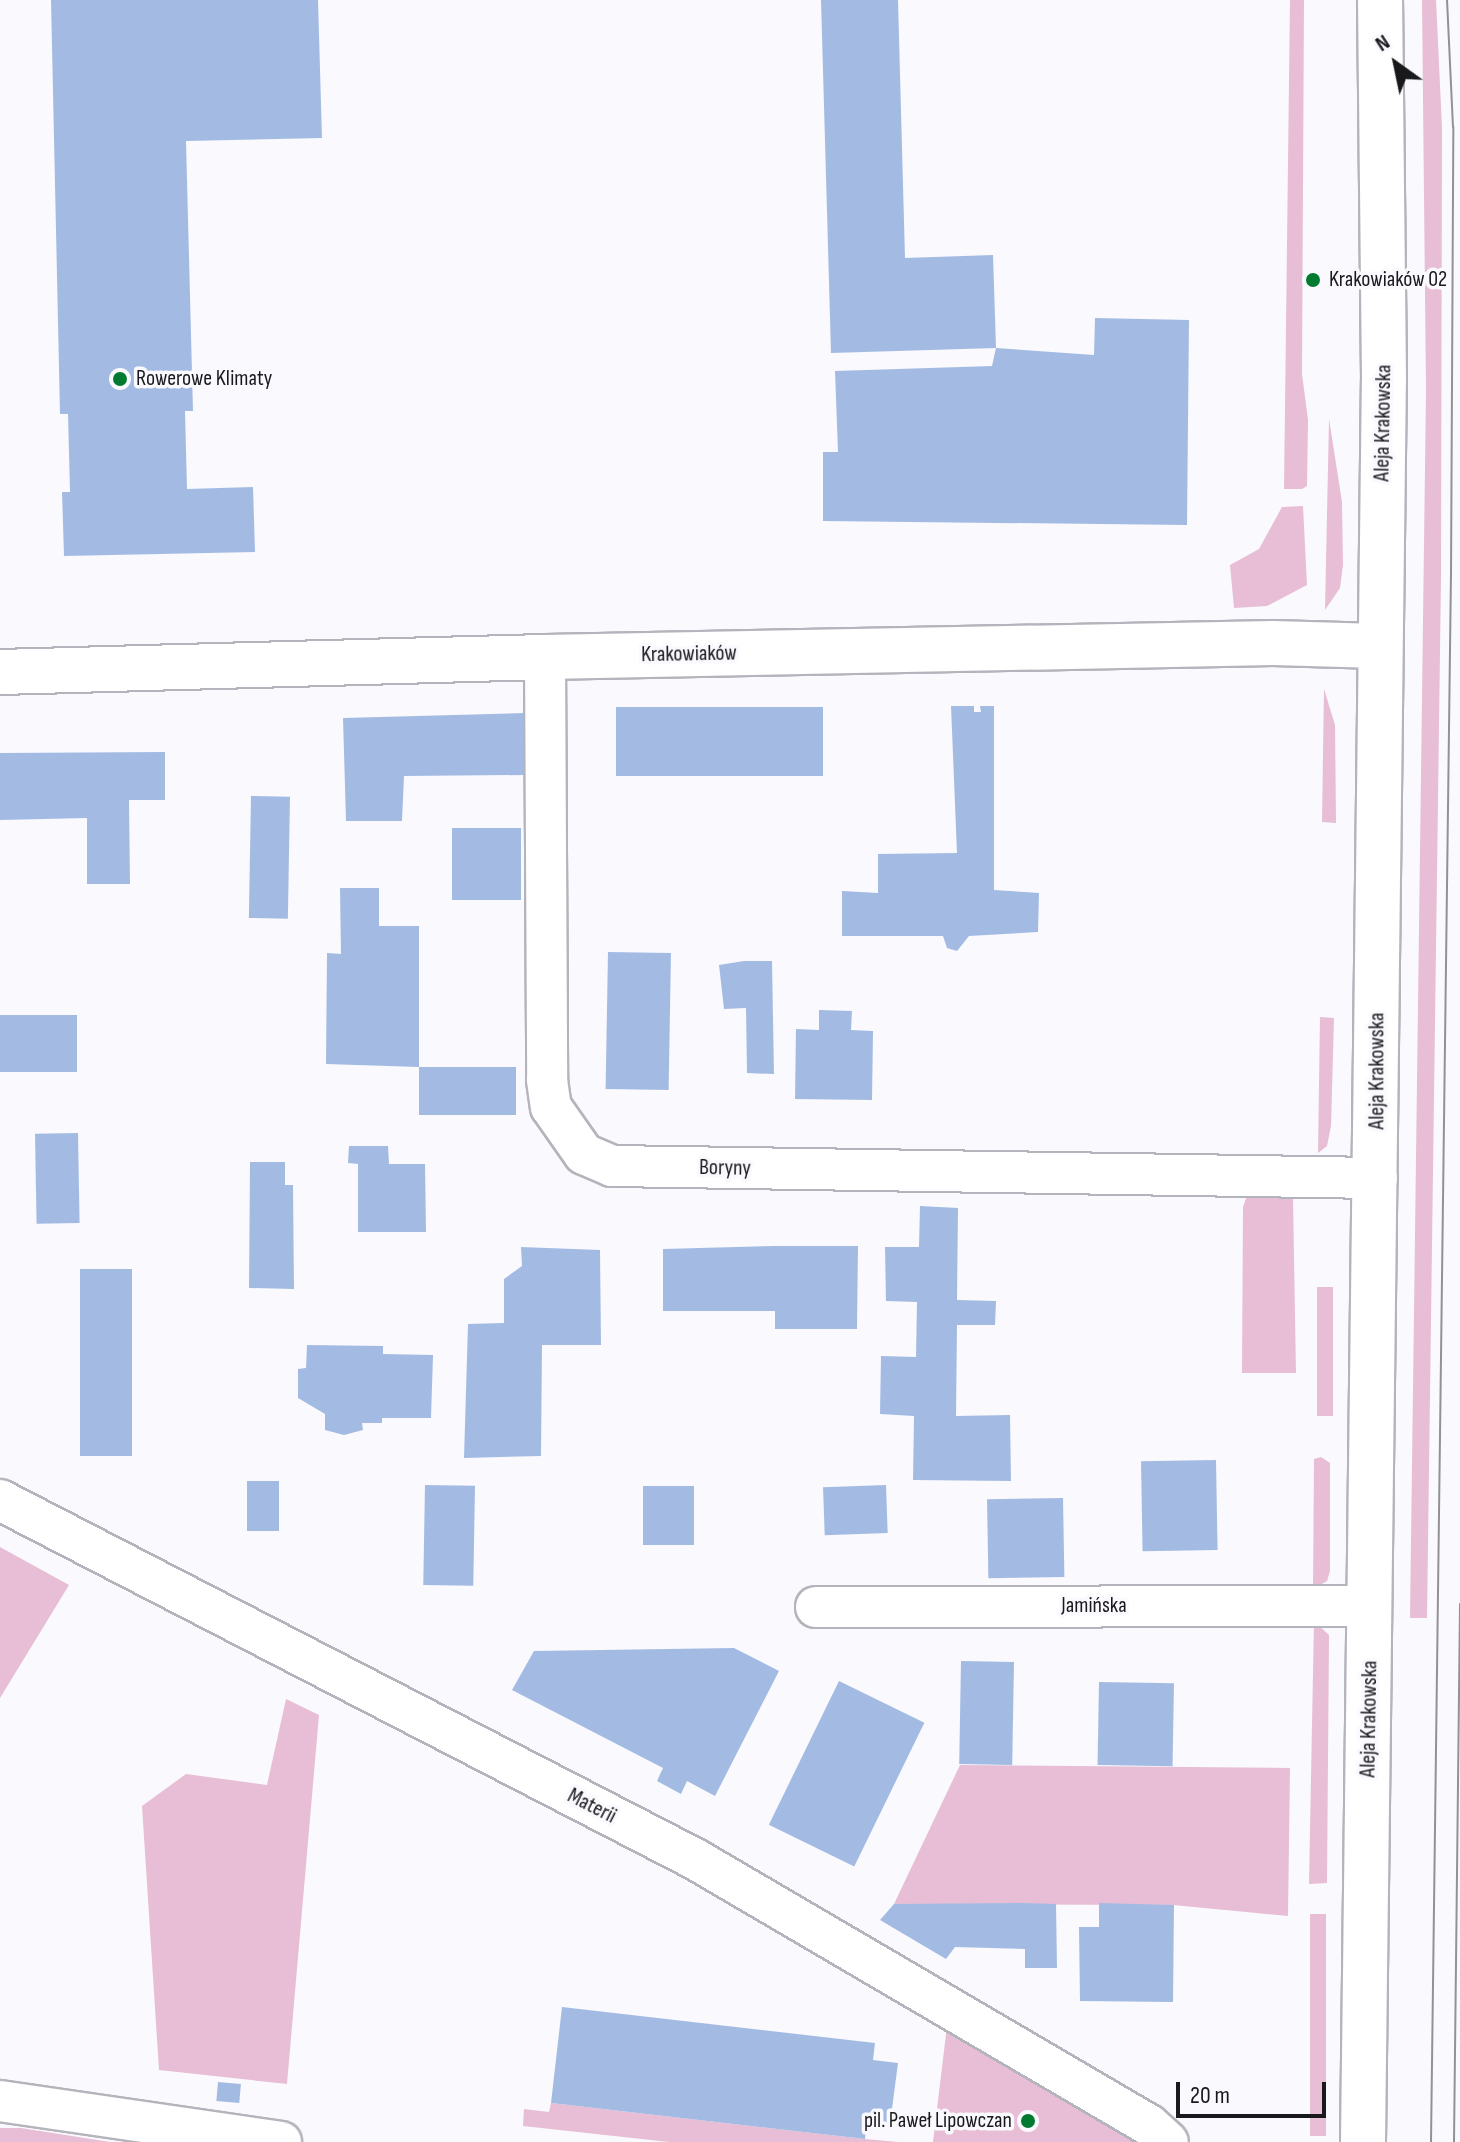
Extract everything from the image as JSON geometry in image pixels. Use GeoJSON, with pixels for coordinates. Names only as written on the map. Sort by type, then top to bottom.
{"type":"FeatureCollection","features":[{"type":"Feature","properties":{"kind":"main road","name":"Aleja Krakowska"},"geometry":{"type":"LineString","coordinates":[[1363,2142],[1377,1178],[1379,646],[1384,351],[1380,0]]}},
{"type":"Feature","properties":{"kind":"main road","name":"Krakowiaków"},"geometry":{"type":"LineString","coordinates":[[0,672],[545,657],[1273,643],[1379,646]]}},
{"type":"Feature","properties":{"kind":"street","name":"Boryny"},"geometry":{"type":"LineString","coordinates":[[545,657],[547,1080],[551,1107],[584,1154],[612,1166],[1377,1178]]}},
{"type":"Feature","properties":{"kind":"street","name":"Materii"},"geometry":{"type":"LineString","coordinates":[[0,1500],[695,1859],[1149,2125],[1168,2142]]}},
{"type":"Feature","properties":{"kind":"street","name":"Jamińska"},"geometry":{"type":"LineString","coordinates":[[816,1607],[1371,1606]]}},
{"type":"Feature","properties":{"kind":"street"},"geometry":{"type":"LineString","coordinates":[[0,2101],[281,2142]]}},
{"type":"Feature","properties":{"kind":"shaded area"},"geometry":{"type":"Polygon","coordinates":[[[1290,0],[1304,0],[1302,374],[1308,420],[1307,486],[1302,489],[1284,489],[1290,0]]]}},
{"type":"Feature","properties":{"kind":"shaded area"},"geometry":{"type":"Polygon","coordinates":[[[1422,0],[1436,0],[1442,128],[1441,577],[1427,1618],[1410,1618],[1426,391],[1422,0]]]}},
{"type":"Feature","properties":{"kind":"shaded area"},"geometry":{"type":"Polygon","coordinates":[[[1329,419],[1342,502],[1343,565],[1340,588],[1325,610],[1329,419]]]}},
{"type":"Feature","properties":{"kind":"shaded area"},"geometry":{"type":"Polygon","coordinates":[[[1303,506],[1307,585],[1267,606],[1234,608],[1230,565],[1259,549],[1282,507],[1303,506]]]}},
{"type":"Feature","properties":{"kind":"shaded area"},"geometry":{"type":"Polygon","coordinates":[[[1324,689],[1335,725],[1336,823],[1322,822],[1324,689]]]}},
{"type":"Feature","properties":{"kind":"shaded area"},"geometry":{"type":"Polygon","coordinates":[[[1320,1017],[1334,1018],[1331,1126],[1327,1146],[1318,1153],[1320,1017]]]}},
{"type":"Feature","properties":{"kind":"shaded area"},"geometry":{"type":"Polygon","coordinates":[[[1264,1191],[1293,1198],[1296,1373],[1242,1373],[1243,1207],[1248,1193],[1264,1191]]]}},
{"type":"Feature","properties":{"kind":"shaded area"},"geometry":{"type":"Polygon","coordinates":[[[1317,1287],[1333,1287],[1333,1416],[1317,1416],[1317,1287]]]}},
{"type":"Feature","properties":{"kind":"shaded area"},"geometry":{"type":"Polygon","coordinates":[[[1321,1457],[1330,1463],[1330,1571],[1327,1581],[1313,1589],[1314,1459],[1321,1457]]]}},
{"type":"Feature","properties":{"kind":"shaded area"},"geometry":{"type":"Polygon","coordinates":[[[0,1547],[69,1585],[0,1698],[0,1547]]]}},
{"type":"Feature","properties":{"kind":"shaded area"},"geometry":{"type":"Polygon","coordinates":[[[1314,1621],[1329,1635],[1327,1883],[1309,1884],[1314,1621]]]}},
{"type":"Feature","properties":{"kind":"shaded area"},"geometry":{"type":"Polygon","coordinates":[[[286,1699],[319,1715],[287,2084],[159,2070],[142,1806],[186,1774],[267,1785],[286,1699]]]}},
{"type":"Feature","properties":{"kind":"shaded area"},"geometry":{"type":"Polygon","coordinates":[[[960,1765],[1290,1768],[1288,1916],[1173,1905],[894,1904],[960,1765]]]}},
{"type":"Feature","properties":{"kind":"shaded area"},"geometry":{"type":"Polygon","coordinates":[[[1310,1914],[1326,1914],[1326,2136],[1310,2136],[1310,1914]]]}},
{"type":"Feature","properties":{"kind":"shaded area"},"geometry":{"type":"Polygon","coordinates":[[[947,2026],[1140,2142],[933,2142],[947,2026]]]}},
{"type":"Feature","properties":{"kind":"shaded area"},"geometry":{"type":"Polygon","coordinates":[[[551,2103],[898,2142],[669,2142],[523,2126],[524,2109],[549,2112],[551,2103]]]}},
{"type":"Feature","properties":{"kind":"shaded area"},"geometry":{"type":"Polygon","coordinates":[[[0,2128],[21,2128],[110,2142],[0,2142],[0,2128]]]}},
{"type":"Feature","properties":{"kind":"building"},"geometry":{"type":"Polygon","coordinates":[[[51,0],[318,0],[322,138],[186,141],[193,411],[185,411],[187,489],[253,487],[255,552],[64,556],[62,492],[70,492],[68,414],[60,414],[51,0]]]}},
{"type":"Feature","properties":{"kind":"building"},"geometry":{"type":"Polygon","coordinates":[[[821,0],[898,0],[905,258],[993,255],[996,348],[831,353],[821,0]]]}},
{"type":"Feature","properties":{"kind":"building"},"geometry":{"type":"Polygon","coordinates":[[[1095,318],[1189,320],[1187,525],[823,521],[823,452],[838,452],[835,371],[992,366],[996,348],[1094,355],[1095,318]]]}},
{"type":"Feature","properties":{"kind":"building"},"geometry":{"type":"Polygon","coordinates":[[[951,706],[974,706],[974,712],[981,712],[980,706],[994,706],[994,890],[1039,893],[1038,932],[969,936],[957,951],[947,948],[943,936],[842,936],[842,891],[878,893],[878,854],[957,853],[951,706]]]}},
{"type":"Feature","properties":{"kind":"building"},"geometry":{"type":"Polygon","coordinates":[[[616,707],[823,707],[823,776],[616,776],[616,707]]]}},
{"type":"Feature","properties":{"kind":"building"},"geometry":{"type":"Polygon","coordinates":[[[524,713],[524,775],[404,776],[402,821],[346,821],[343,718],[524,713]]]}},
{"type":"Feature","properties":{"kind":"building"},"geometry":{"type":"Polygon","coordinates":[[[165,752],[165,800],[129,800],[130,884],[87,884],[87,818],[0,820],[0,753],[165,752]]]}},
{"type":"Feature","properties":{"kind":"building"},"geometry":{"type":"Polygon","coordinates":[[[251,796],[290,797],[288,919],[249,918],[251,796]]]}},
{"type":"Feature","properties":{"kind":"building"},"geometry":{"type":"Polygon","coordinates":[[[452,828],[521,828],[521,900],[452,900],[452,828]]]}},
{"type":"Feature","properties":{"kind":"building"},"geometry":{"type":"Polygon","coordinates":[[[340,888],[379,888],[379,926],[419,926],[419,1067],[326,1064],[327,953],[341,954],[340,888]]]}},
{"type":"Feature","properties":{"kind":"building"},"geometry":{"type":"Polygon","coordinates":[[[608,952],[671,953],[669,1090],[606,1089],[608,952]]]}},
{"type":"Feature","properties":{"kind":"building"},"geometry":{"type":"Polygon","coordinates":[[[772,961],[774,1074],[747,1073],[746,1008],[724,1009],[719,965],[772,961]]]}},
{"type":"Feature","properties":{"kind":"building"},"geometry":{"type":"Polygon","coordinates":[[[819,1010],[852,1011],[851,1030],[873,1031],[872,1100],[795,1099],[796,1029],[819,1030],[819,1010]]]}},
{"type":"Feature","properties":{"kind":"building"},"geometry":{"type":"Polygon","coordinates":[[[0,1015],[77,1015],[77,1072],[0,1072],[0,1015]]]}},
{"type":"Feature","properties":{"kind":"building"},"geometry":{"type":"Polygon","coordinates":[[[419,1067],[516,1067],[516,1115],[419,1115],[419,1067]]]}},
{"type":"Feature","properties":{"kind":"building"},"geometry":{"type":"Polygon","coordinates":[[[78,1133],[80,1223],[37,1224],[35,1134],[78,1133]]]}},
{"type":"Feature","properties":{"kind":"building"},"geometry":{"type":"Polygon","coordinates":[[[349,1146],[388,1146],[389,1164],[425,1164],[426,1232],[358,1232],[358,1164],[348,1163],[349,1146]]]}},
{"type":"Feature","properties":{"kind":"building"},"geometry":{"type":"Polygon","coordinates":[[[250,1162],[285,1162],[285,1185],[293,1185],[294,1289],[249,1288],[250,1162]]]}},
{"type":"Feature","properties":{"kind":"building"},"geometry":{"type":"Polygon","coordinates":[[[920,1206],[958,1208],[957,1300],[996,1301],[995,1325],[957,1325],[956,1416],[1010,1415],[1011,1481],[913,1480],[914,1416],[880,1414],[881,1356],[916,1357],[917,1302],[886,1301],[885,1247],[919,1247],[920,1206]]]}},
{"type":"Feature","properties":{"kind":"building"},"geometry":{"type":"Polygon","coordinates":[[[858,1246],[857,1329],[775,1329],[775,1311],[663,1311],[663,1249],[858,1246]]]}},
{"type":"Feature","properties":{"kind":"building"},"geometry":{"type":"Polygon","coordinates":[[[521,1247],[600,1250],[601,1345],[542,1345],[541,1456],[464,1458],[468,1324],[504,1323],[504,1279],[522,1266],[521,1247]]]}},
{"type":"Feature","properties":{"kind":"building"},"geometry":{"type":"Polygon","coordinates":[[[80,1269],[132,1269],[132,1456],[80,1456],[80,1269]]]}},
{"type":"Feature","properties":{"kind":"building"},"geometry":{"type":"Polygon","coordinates":[[[307,1345],[383,1346],[383,1354],[433,1355],[431,1418],[382,1418],[382,1423],[362,1423],[363,1430],[344,1435],[325,1430],[325,1414],[298,1398],[298,1369],[306,1368],[307,1345]]]}},
{"type":"Feature","properties":{"kind":"building"},"geometry":{"type":"Polygon","coordinates":[[[1216,1460],[1218,1550],[1143,1551],[1141,1461],[1216,1460]]]}},
{"type":"Feature","properties":{"kind":"building"},"geometry":{"type":"Polygon","coordinates":[[[247,1481],[279,1481],[279,1531],[247,1531],[247,1481]]]}},
{"type":"Feature","properties":{"kind":"building"},"geometry":{"type":"Polygon","coordinates":[[[425,1485],[475,1486],[473,1586],[423,1585],[425,1485]]]}},
{"type":"Feature","properties":{"kind":"building"},"geometry":{"type":"Polygon","coordinates":[[[886,1485],[888,1533],[825,1535],[823,1487],[886,1485]]]}},
{"type":"Feature","properties":{"kind":"building"},"geometry":{"type":"Polygon","coordinates":[[[643,1486],[694,1486],[694,1545],[643,1545],[643,1486]]]}},
{"type":"Feature","properties":{"kind":"building"},"geometry":{"type":"Polygon","coordinates":[[[1063,1498],[1064,1577],[988,1578],[987,1499],[1063,1498]]]}},
{"type":"Feature","properties":{"kind":"building"},"geometry":{"type":"Polygon","coordinates":[[[734,1648],[779,1671],[715,1796],[687,1781],[681,1794],[657,1781],[663,1768],[512,1690],[534,1651],[734,1648]]]}},
{"type":"Feature","properties":{"kind":"building"},"geometry":{"type":"Polygon","coordinates":[[[961,1661],[1014,1662],[1012,1765],[959,1764],[961,1661]]]}},
{"type":"Feature","properties":{"kind":"building"},"geometry":{"type":"Polygon","coordinates":[[[839,1681],[924,1723],[854,1866],[769,1825],[839,1681]]]}},
{"type":"Feature","properties":{"kind":"building"},"geometry":{"type":"Polygon","coordinates":[[[1099,1682],[1174,1683],[1173,1766],[1098,1765],[1099,1682]]]}},
{"type":"Feature","properties":{"kind":"building"},"geometry":{"type":"Polygon","coordinates":[[[1099,1903],[1174,1905],[1173,2002],[1080,2001],[1079,1927],[1099,1927],[1099,1903]]]}},
{"type":"Feature","properties":{"kind":"building"},"geometry":{"type":"Polygon","coordinates":[[[894,1904],[1056,1904],[1057,1968],[1025,1968],[1025,1949],[955,1947],[946,1959],[880,1920],[894,1904]]]}},
{"type":"Feature","properties":{"kind":"building"},"geometry":{"type":"Polygon","coordinates":[[[562,2007],[875,2043],[873,2060],[898,2063],[890,2124],[867,2121],[865,2139],[551,2103],[562,2007]]]}},
{"type":"Feature","properties":{"kind":"building"},"geometry":{"type":"Polygon","coordinates":[[[218,2082],[241,2084],[239,2103],[216,2101],[218,2082]]]}},
{"type":"Feature","properties":{"kind":"tram line"},"geometry":{"type":"LineString","coordinates":[[1431,2142],[1451,576],[1453,127],[1447,0]]}},
{"type":"Feature","properties":{"kind":"tram line"},"geometry":{"type":"LineString","coordinates":[[1454,2142],[1460,1604]]}},
{"type":"Feature","properties":{"kind":"place","name":"Krakowiaków 02"},"geometry":{"type":"Point","coordinates":[1313,280]}},
{"type":"Feature","properties":{"kind":"place","name":"Rowerowe Klimaty"},"geometry":{"type":"Point","coordinates":[120,379]}},
{"type":"Feature","properties":{"kind":"place","name":"pil. Paweł Lipowczan"},"geometry":{"type":"Point","coordinates":[1028,2121]}}]}
